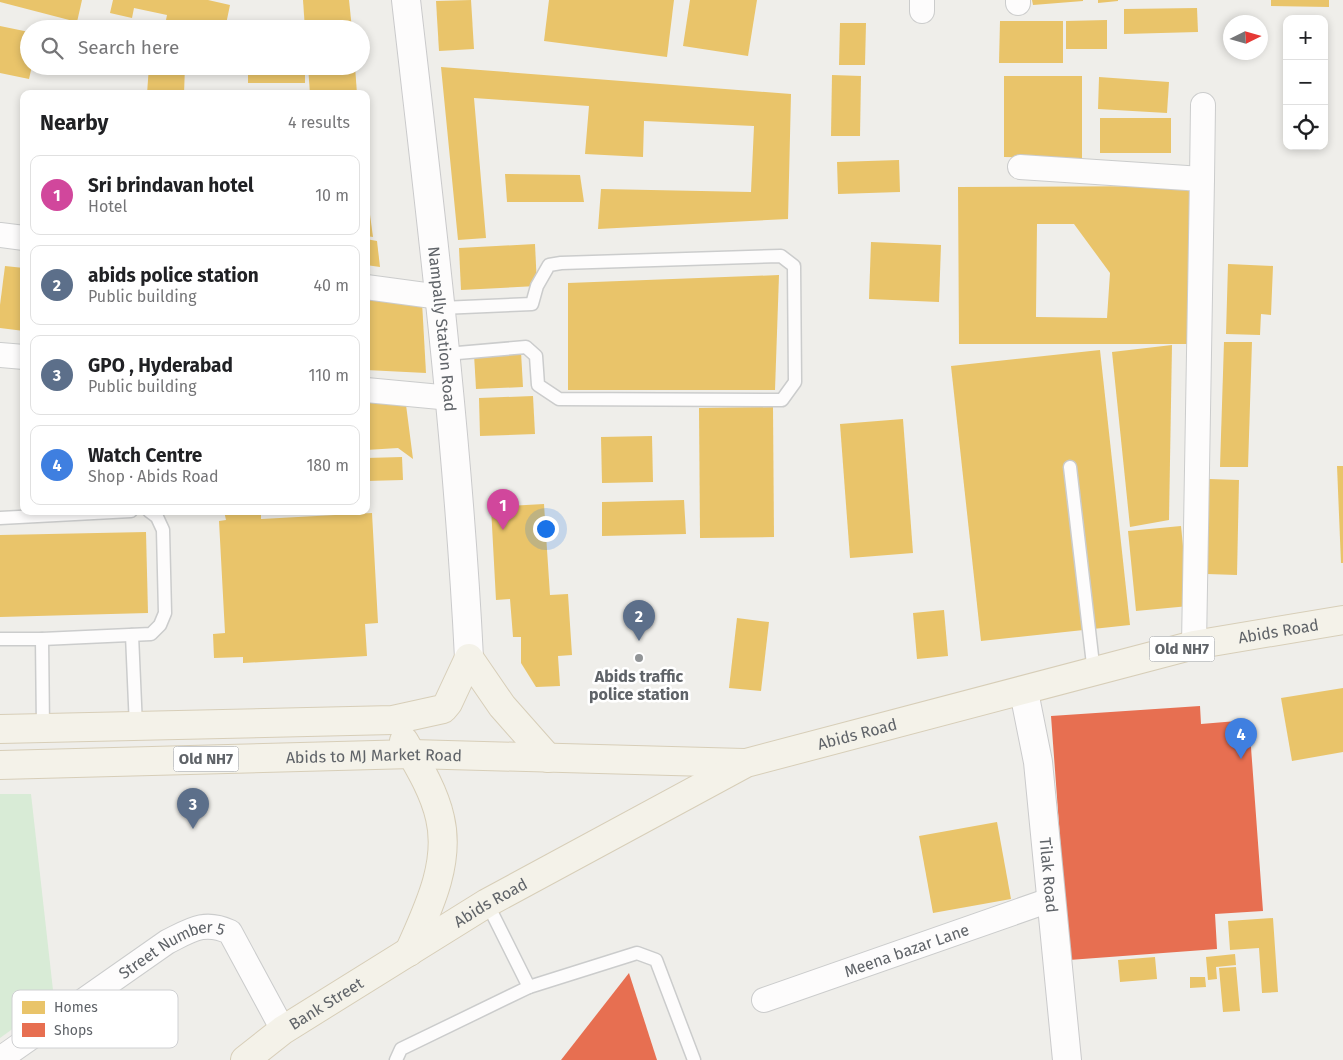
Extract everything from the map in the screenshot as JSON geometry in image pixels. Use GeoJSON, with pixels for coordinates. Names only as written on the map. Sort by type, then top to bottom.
{"type":"FeatureCollection","features":[{"type":"Feature","properties":{"kind":"main road","name":"Nampally Station Road"},"geometry":{"type":"LineString","coordinates":[[406,0],[451,398],[463,537],[469,658]]}},
{"type":"Feature","properties":{"kind":"main road","name":"Abids Road"},"geometry":{"type":"LineString","coordinates":[[409,952],[487,903],[746,763],[1024,692],[1194,646],[1343,620]]}},
{"type":"Feature","properties":{"kind":"main road","name":"Abids to MJ Market Road"},"geometry":{"type":"LineString","coordinates":[[0,729],[393,720],[444,707],[469,658]]}},
{"type":"Feature","properties":{"kind":"main road"},"geometry":{"type":"LineString","coordinates":[[469,658],[502,706],[548,758]]}},
{"type":"Feature","properties":{"kind":"main road","name":"Tilak Road"},"geometry":{"type":"LineString","coordinates":[[1024,692],[1038,762],[1067,1060]]}},
{"type":"Feature","properties":{"kind":"main road"},"geometry":{"type":"LineString","coordinates":[[393,720],[423,775],[440,818],[442,860],[428,907],[409,952]]}},
{"type":"Feature","properties":{"kind":"main road","name":"Abids to MJ Market Road"},"geometry":{"type":"LineString","coordinates":[[0,765],[412,754],[746,763]]}},
{"type":"Feature","properties":{"kind":"main road","name":"Bank Street"},"geometry":{"type":"LineString","coordinates":[[245,1060],[283,1030],[409,952]]}},
{"type":"Feature","properties":{"kind":"street"},"geometry":{"type":"LineString","coordinates":[[1194,646],[1203,105]]}},
{"type":"Feature","properties":{"kind":"street"},"geometry":{"type":"LineString","coordinates":[[1020,167],[1202,179]]}},
{"type":"Feature","properties":{"kind":"street"},"geometry":{"type":"LineString","coordinates":[[0,235],[20,238]]}},
{"type":"Feature","properties":{"kind":"street"},"geometry":{"type":"LineString","coordinates":[[370,288],[440,303]]}},
{"type":"Feature","properties":{"kind":"street"},"geometry":{"type":"LineString","coordinates":[[0,355],[20,357]]}},
{"type":"Feature","properties":{"kind":"street"},"geometry":{"type":"LineString","coordinates":[[370,390],[451,398]]}},
{"type":"Feature","properties":{"kind":"street","name":"Meena bazar Lane"},"geometry":{"type":"LineString","coordinates":[[764,1000],[1050,900]]}},
{"type":"Feature","properties":{"kind":"street","name":"Street Number 5"},"geometry":{"type":"LineString","coordinates":[[98,990],[166,942],[196,928],[216,925],[230,932],[283,1030]]}},
{"type":"Feature","properties":{"kind":"street","name":"Street Number 5"},"geometry":{"type":"LineString","coordinates":[[0,1060],[17,1048]]}},
{"type":"Feature","properties":{"kind":"lane"},"geometry":{"type":"LineString","coordinates":[[440,303],[532,304],[537,286],[549,266],[561,263],[781,256],[794,266],[795,382],[782,400],[559,399],[538,385],[536,356],[526,347],[446,354]]}},
{"type":"Feature","properties":{"kind":"lane"},"geometry":{"type":"LineString","coordinates":[[1070,468],[1094,672]]}},
{"type":"Feature","properties":{"kind":"lane"},"geometry":{"type":"LineString","coordinates":[[0,518],[56,515]]}},
{"type":"Feature","properties":{"kind":"lane"},"geometry":{"type":"LineString","coordinates":[[0,639],[151,634],[160,626],[165,613],[163,530],[154,515]]}},
{"type":"Feature","properties":{"kind":"lane"},"geometry":{"type":"LineString","coordinates":[[132,635],[136,727]]}},
{"type":"Feature","properties":{"kind":"lane"},"geometry":{"type":"LineString","coordinates":[[42,639],[43,728]]}},
{"type":"Feature","properties":{"kind":"lane"},"geometry":{"type":"LineString","coordinates":[[487,903],[528,987]]}},
{"type":"Feature","properties":{"kind":"lane"},"geometry":{"type":"LineString","coordinates":[[396,1060],[401,1049],[528,987],[637,953],[656,960],[694,1060]]}},
{"type":"Feature","properties":{"kind":"green space"},"geometry":{"type":"Polygon","coordinates":[[[0,794],[31,794],[53,990],[12,990],[12,1029],[0,1038],[0,794]]]}},
{"type":"Feature","properties":{"kind":"building: Homes"},"geometry":{"type":"Polygon","coordinates":[[[0,0],[82,0],[77,20],[69,20],[0,2],[0,0]]]}},
{"type":"Feature","properties":{"kind":"building: Homes"},"geometry":{"type":"Polygon","coordinates":[[[113,0],[208,0],[230,5],[227,20],[166,20],[167,15],[134,8],[132,18],[110,13],[113,0]]]}},
{"type":"Feature","properties":{"kind":"building: Homes"},"geometry":{"type":"Polygon","coordinates":[[[303,0],[349,0],[351,20],[304,20],[303,0]]]}},
{"type":"Feature","properties":{"kind":"building: Homes"},"geometry":{"type":"Polygon","coordinates":[[[471,0],[474,49],[439,51],[436,1],[471,0]]]}},
{"type":"Feature","properties":{"kind":"building: Homes"},"geometry":{"type":"Polygon","coordinates":[[[549,0],[674,0],[667,57],[544,41],[549,0]]]}},
{"type":"Feature","properties":{"kind":"building: Homes"},"geometry":{"type":"Polygon","coordinates":[[[690,0],[757,0],[748,56],[683,46],[690,0]]]}},
{"type":"Feature","properties":{"kind":"building: Homes"},"geometry":{"type":"Polygon","coordinates":[[[1032,0],[1083,0],[1083,1],[1033,5],[1032,0]]]}},
{"type":"Feature","properties":{"kind":"building: Homes"},"geometry":{"type":"Polygon","coordinates":[[[1098,0],[1118,0],[1118,1],[1098,3],[1098,0]]]}},
{"type":"Feature","properties":{"kind":"building: Homes"},"geometry":{"type":"Polygon","coordinates":[[[1271,0],[1329,0],[1329,7],[1271,6],[1271,0]]]}},
{"type":"Feature","properties":{"kind":"building: Homes"},"geometry":{"type":"Polygon","coordinates":[[[1197,8],[1198,32],[1124,34],[1124,9],[1197,8]]]}},
{"type":"Feature","properties":{"kind":"building: Homes"},"geometry":{"type":"Polygon","coordinates":[[[1107,20],[1107,49],[1066,49],[1066,21],[1107,20]]]}},
{"type":"Feature","properties":{"kind":"building: Homes"},"geometry":{"type":"Polygon","coordinates":[[[1000,21],[1063,21],[1063,63],[999,63],[1000,21]]]}},
{"type":"Feature","properties":{"kind":"building: Homes"},"geometry":{"type":"Polygon","coordinates":[[[840,23],[866,23],[865,65],[839,65],[840,23]]]}},
{"type":"Feature","properties":{"kind":"building: Homes"},"geometry":{"type":"Polygon","coordinates":[[[0,26],[20,30],[20,75],[30,75],[29,79],[0,73],[0,26]]]}},
{"type":"Feature","properties":{"kind":"building: Homes"},"geometry":{"type":"Polygon","coordinates":[[[441,67],[791,94],[788,219],[598,229],[601,189],[751,192],[754,126],[644,121],[643,157],[585,154],[589,106],[474,98],[486,238],[458,240],[441,67]]]}},
{"type":"Feature","properties":{"kind":"building: Homes"},"geometry":{"type":"Polygon","coordinates":[[[148,75],[185,75],[184,90],[147,90],[148,75]]]}},
{"type":"Feature","properties":{"kind":"building: Homes"},"geometry":{"type":"Polygon","coordinates":[[[248,75],[305,75],[305,83],[248,83],[248,75]]]}},
{"type":"Feature","properties":{"kind":"building: Homes"},"geometry":{"type":"Polygon","coordinates":[[[309,75],[356,75],[357,90],[310,90],[309,75]]]}},
{"type":"Feature","properties":{"kind":"building: Homes"},"geometry":{"type":"Polygon","coordinates":[[[832,75],[861,76],[860,136],[831,136],[832,75]]]}},
{"type":"Feature","properties":{"kind":"building: Homes"},"geometry":{"type":"Polygon","coordinates":[[[1004,76],[1082,76],[1082,158],[1004,157],[1004,76]]]}},
{"type":"Feature","properties":{"kind":"building: Homes"},"geometry":{"type":"Polygon","coordinates":[[[1099,77],[1169,82],[1167,113],[1098,109],[1099,77]]]}},
{"type":"Feature","properties":{"kind":"building: Homes"},"geometry":{"type":"Polygon","coordinates":[[[1100,118],[1171,118],[1171,153],[1100,153],[1100,118]]]}},
{"type":"Feature","properties":{"kind":"building: Homes"},"geometry":{"type":"Polygon","coordinates":[[[899,160],[900,192],[838,194],[837,162],[899,160]]]}},
{"type":"Feature","properties":{"kind":"building: Homes"},"geometry":{"type":"Polygon","coordinates":[[[505,174],[580,175],[584,202],[507,202],[505,174]]]}},
{"type":"Feature","properties":{"kind":"building: Homes"},"geometry":{"type":"Polygon","coordinates":[[[1189,186],[1190,344],[959,344],[958,187],[1189,186]],[[1037,224],[1036,317],[1107,318],[1110,273],[1074,224],[1037,224]]]}},
{"type":"Feature","properties":{"kind":"building: Homes"},"geometry":{"type":"Polygon","coordinates":[[[370,214],[373,237],[370,237],[370,214]]]}},
{"type":"Feature","properties":{"kind":"building: Homes"},"geometry":{"type":"Polygon","coordinates":[[[370,240],[377,241],[380,267],[370,266],[370,240]]]}},
{"type":"Feature","properties":{"kind":"building: Homes"},"geometry":{"type":"Polygon","coordinates":[[[871,242],[941,245],[939,302],[869,299],[871,242]]]}},
{"type":"Feature","properties":{"kind":"building: Homes"},"geometry":{"type":"Polygon","coordinates":[[[535,244],[537,286],[461,290],[459,248],[535,244]]]}},
{"type":"Feature","properties":{"kind":"building: Homes"},"geometry":{"type":"Polygon","coordinates":[[[1228,264],[1273,266],[1271,315],[1261,314],[1260,335],[1226,334],[1228,264]]]}},
{"type":"Feature","properties":{"kind":"building: Homes"},"geometry":{"type":"Polygon","coordinates":[[[5,266],[20,268],[20,330],[0,328],[0,305],[5,266]]]}},
{"type":"Feature","properties":{"kind":"building: Homes"},"geometry":{"type":"Polygon","coordinates":[[[779,275],[775,390],[568,390],[568,283],[779,275]]]}},
{"type":"Feature","properties":{"kind":"building: Homes"},"geometry":{"type":"Polygon","coordinates":[[[370,296],[422,302],[426,373],[370,370],[370,296]]]}},
{"type":"Feature","properties":{"kind":"building: Homes"},"geometry":{"type":"Polygon","coordinates":[[[1224,342],[1252,342],[1248,467],[1220,467],[1224,342]]]}},
{"type":"Feature","properties":{"kind":"building: Homes"},"geometry":{"type":"Polygon","coordinates":[[[1172,345],[1169,520],[1130,527],[1112,352],[1172,345]]]}},
{"type":"Feature","properties":{"kind":"building: Homes"},"geometry":{"type":"Polygon","coordinates":[[[1100,350],[1130,625],[981,641],[951,366],[1100,350]]]}},
{"type":"Feature","properties":{"kind":"building: Homes"},"geometry":{"type":"Polygon","coordinates":[[[521,352],[523,387],[476,389],[474,354],[521,352]]]}},
{"type":"Feature","properties":{"kind":"building: Homes"},"geometry":{"type":"Polygon","coordinates":[[[533,396],[535,434],[480,436],[479,398],[533,396]]]}},
{"type":"Feature","properties":{"kind":"building: Homes"},"geometry":{"type":"Polygon","coordinates":[[[370,397],[405,397],[413,459],[398,448],[370,450],[370,397]]]}},
{"type":"Feature","properties":{"kind":"building: Homes"},"geometry":{"type":"Polygon","coordinates":[[[773,407],[774,537],[700,538],[699,408],[773,407]]]}},
{"type":"Feature","properties":{"kind":"building: Homes"},"geometry":{"type":"Polygon","coordinates":[[[903,419],[913,553],[850,558],[840,424],[903,419]]]}},
{"type":"Feature","properties":{"kind":"building: Homes"},"geometry":{"type":"Polygon","coordinates":[[[652,436],[653,482],[602,483],[601,437],[652,436]]]}},
{"type":"Feature","properties":{"kind":"building: Homes"},"geometry":{"type":"Polygon","coordinates":[[[402,457],[403,480],[370,481],[370,458],[402,457]]]}},
{"type":"Feature","properties":{"kind":"building: Homes"},"geometry":{"type":"Polygon","coordinates":[[[1337,466],[1343,466],[1343,563],[1341,563],[1337,466]]]}},
{"type":"Feature","properties":{"kind":"building: Homes"},"geometry":{"type":"Polygon","coordinates":[[[1209,479],[1239,480],[1237,575],[1207,574],[1209,479]]]}},
{"type":"Feature","properties":{"kind":"building: Homes"},"geometry":{"type":"Polygon","coordinates":[[[684,500],[686,534],[602,536],[602,502],[684,500]]]}},
{"type":"Feature","properties":{"kind":"building: Homes"},"geometry":{"type":"Polygon","coordinates":[[[544,504],[550,595],[568,594],[572,655],[558,656],[560,686],[536,687],[521,663],[521,637],[513,637],[510,599],[496,600],[491,507],[544,504]]]}},
{"type":"Feature","properties":{"kind":"building: Homes"},"geometry":{"type":"Polygon","coordinates":[[[372,513],[378,623],[365,624],[367,656],[243,663],[243,657],[214,658],[213,634],[225,633],[219,521],[226,520],[225,515],[261,515],[261,519],[370,515],[372,513]]]}},
{"type":"Feature","properties":{"kind":"building: Homes"},"geometry":{"type":"Polygon","coordinates":[[[1181,526],[1189,606],[1136,611],[1128,531],[1181,526]]]}},
{"type":"Feature","properties":{"kind":"building: Homes"},"geometry":{"type":"Polygon","coordinates":[[[146,532],[148,613],[0,617],[0,535],[146,532]]]}},
{"type":"Feature","properties":{"kind":"building: Homes"},"geometry":{"type":"Polygon","coordinates":[[[944,610],[948,656],[917,659],[913,613],[944,610]]]}},
{"type":"Feature","properties":{"kind":"building: Homes"},"geometry":{"type":"Polygon","coordinates":[[[737,618],[769,622],[761,691],[729,688],[737,618]]]}},
{"type":"Feature","properties":{"kind":"building: Homes"},"geometry":{"type":"Polygon","coordinates":[[[1343,688],[1343,752],[1292,761],[1281,698],[1343,688]]]}},
{"type":"Feature","properties":{"kind":"building: Homes"},"geometry":{"type":"Polygon","coordinates":[[[997,822],[1011,899],[933,913],[919,836],[997,822]]]}},
{"type":"Feature","properties":{"kind":"building: Homes"},"geometry":{"type":"Polygon","coordinates":[[[1120,876],[1121,896],[1086,898],[1085,878],[1120,876]]]}},
{"type":"Feature","properties":{"kind":"building: Homes"},"geometry":{"type":"Polygon","coordinates":[[[1273,918],[1278,992],[1262,993],[1259,948],[1230,950],[1228,921],[1273,918]]]}},
{"type":"Feature","properties":{"kind":"building: Homes"},"geometry":{"type":"Polygon","coordinates":[[[1206,928],[1208,947],[1196,948],[1195,929],[1206,928]]]}},
{"type":"Feature","properties":{"kind":"building: Homes"},"geometry":{"type":"Polygon","coordinates":[[[1191,929],[1193,948],[1179,949],[1177,930],[1191,929]]]}},
{"type":"Feature","properties":{"kind":"building: Homes"},"geometry":{"type":"Polygon","coordinates":[[[1235,954],[1236,965],[1216,967],[1217,979],[1208,980],[1206,957],[1235,954]]]}},
{"type":"Feature","properties":{"kind":"building: Homes"},"geometry":{"type":"Polygon","coordinates":[[[1155,957],[1157,979],[1120,982],[1118,960],[1155,957]]]}},
{"type":"Feature","properties":{"kind":"building: Homes"},"geometry":{"type":"Polygon","coordinates":[[[1236,967],[1240,1011],[1223,1012],[1219,968],[1236,967]]]}},
{"type":"Feature","properties":{"kind":"building: Homes"},"geometry":{"type":"Polygon","coordinates":[[[1190,977],[1205,977],[1206,987],[1190,988],[1190,977]]]}},
{"type":"Feature","properties":{"kind":"building: Shops"},"geometry":{"type":"Polygon","coordinates":[[[1200,706],[1201,724],[1249,720],[1263,911],[1215,914],[1217,949],[1069,960],[1051,716],[1200,706]]]}},
{"type":"Feature","properties":{"kind":"building: Shops"},"geometry":{"type":"Polygon","coordinates":[[[629,973],[657,1060],[561,1060],[629,973]]]}},
{"type":"Feature","properties":{"kind":"place","name":"Sri brindavan hotel"},"geometry":{"type":"Point","coordinates":[503,530]}},
{"type":"Feature","properties":{"kind":"place","name":"abids police station"},"geometry":{"type":"Point","coordinates":[639,641]}},
{"type":"Feature","properties":{"kind":"place","name":"Abids traffic police station"},"geometry":{"type":"Point","coordinates":[639,658]}},
{"type":"Feature","properties":{"kind":"place","name":"Watch Centre"},"geometry":{"type":"Point","coordinates":[1241,759]}},
{"type":"Feature","properties":{"kind":"place","name":"GPO , Hyderabad"},"geometry":{"type":"Point","coordinates":[193,829]}}]}
